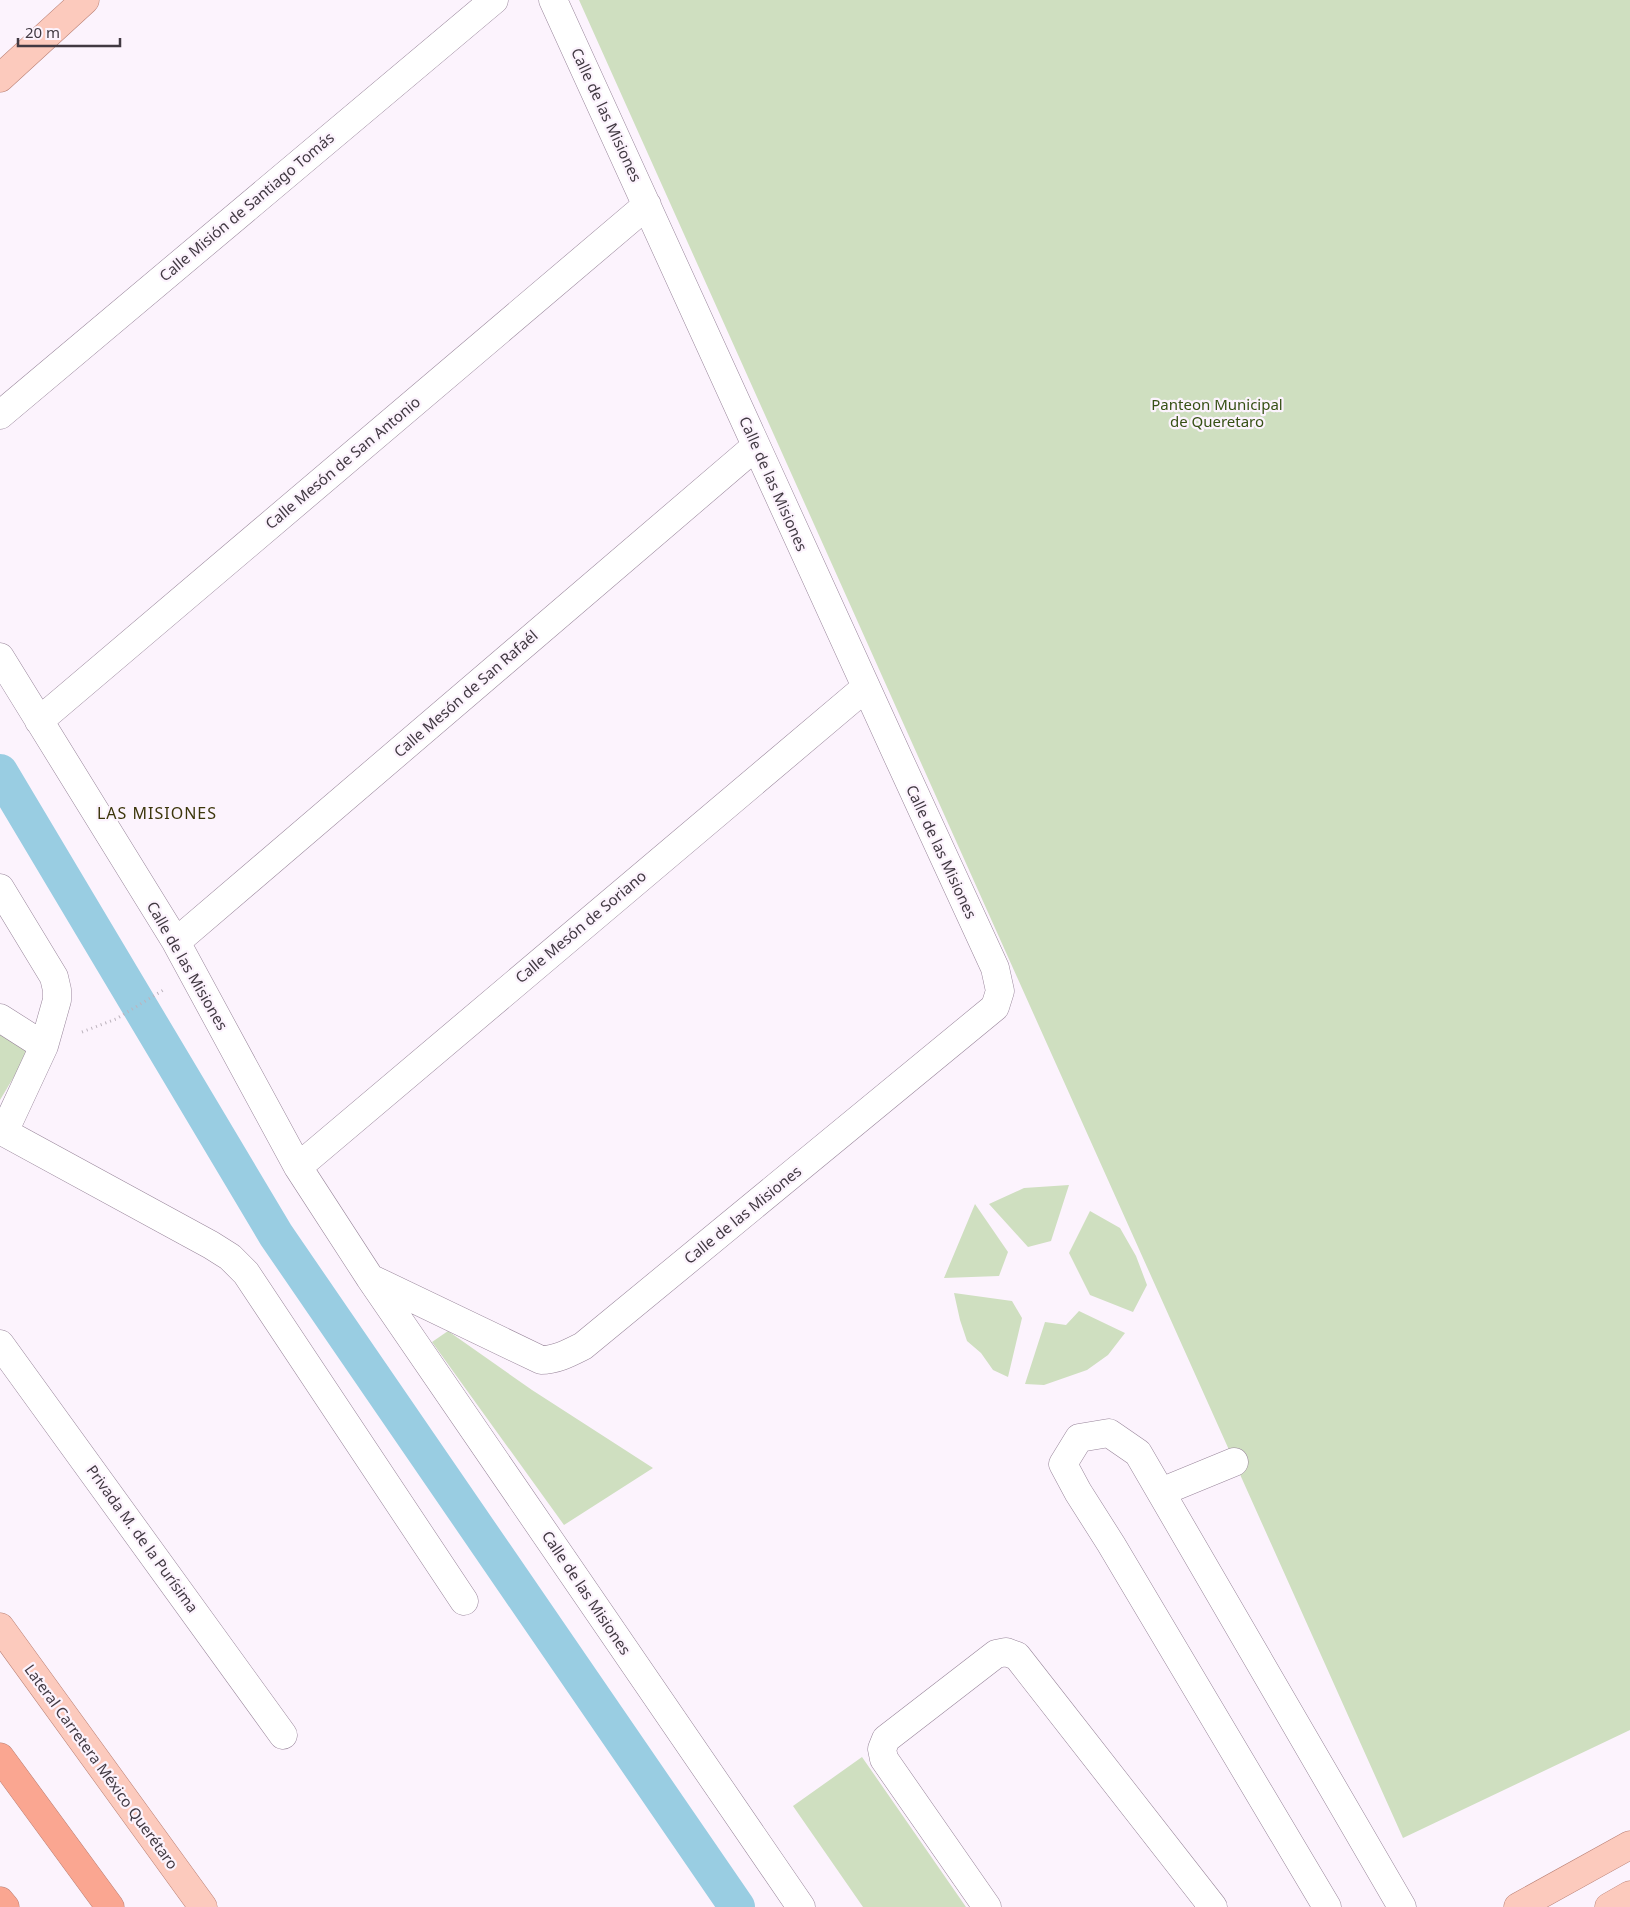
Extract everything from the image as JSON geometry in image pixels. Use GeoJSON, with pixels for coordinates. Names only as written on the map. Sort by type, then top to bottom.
{"type":"FeatureCollection","features":[{"type":"Feature","properties":{"kind":"highway"},"geometry":{"type":"LineString","coordinates":[[0,1757],[110,1907]]}},
{"type":"Feature","properties":{"kind":"highway"},"geometry":{"type":"LineString","coordinates":[[0,1901],[4,1907]]}},
{"type":"Feature","properties":{"kind":"main road"},"geometry":{"type":"LineString","coordinates":[[0,78],[85,0]]}},
{"type":"Feature","properties":{"kind":"main road","name":"Lateral Carretera México Querétaro"},"geometry":{"type":"LineString","coordinates":[[0,1627],[203,1907]]}},
{"type":"Feature","properties":{"kind":"main road"},"geometry":{"type":"LineString","coordinates":[[1518,1907],[1630,1844]]}},
{"type":"Feature","properties":{"kind":"main road"},"geometry":{"type":"LineString","coordinates":[[1609,1907],[1630,1895]]}},
{"type":"Feature","properties":{"kind":"street","name":"Calle Misión de Santiago Tomás"},"geometry":{"type":"LineString","coordinates":[[0,415],[494,0]]}},
{"type":"Feature","properties":{"kind":"street","name":"Calle de las Misiones"},"geometry":{"type":"LineString","coordinates":[[370,1278],[525,1354],[541,1360],[551,1360],[562,1356],[583,1346],[995,1008],[1000,991],[995,968],[865,688],[553,0]]}},
{"type":"Feature","properties":{"kind":"street","name":"Calle Mesón de San Antonio"},"geometry":{"type":"LineString","coordinates":[[39,721],[647,205]]}},
{"type":"Feature","properties":{"kind":"street","name":"Calle Mesón de San Rafaél"},"geometry":{"type":"LineString","coordinates":[[176,942],[756,446]]}},
{"type":"Feature","properties":{"kind":"street","name":"Calle de las Misiones"},"geometry":{"type":"LineString","coordinates":[[0,657],[176,942],[298,1167],[370,1278],[801,1907]]}},
{"type":"Feature","properties":{"kind":"street","name":"Calle Mesón de Soriano"},"geometry":{"type":"LineString","coordinates":[[298,1167],[865,688]]}},
{"type":"Feature","properties":{"kind":"street"},"geometry":{"type":"LineString","coordinates":[[0,888],[54,977],[58,1000],[44,1046],[2,1131],[211,1245],[230,1257],[246,1273],[464,1600]]}},
{"type":"Feature","properties":{"kind":"street"},"geometry":{"type":"LineString","coordinates":[[0,1018],[44,1046]]}},
{"type":"Feature","properties":{"kind":"street","name":"Privada M. de la Purísima"},"geometry":{"type":"LineString","coordinates":[[0,1344],[283,1735]]}},
{"type":"Feature","properties":{"kind":"street"},"geometry":{"type":"LineString","coordinates":[[1327,1907],[1063,1464],[1080,1438],[1109,1433],[1138,1453],[1402,1907]]}},
{"type":"Feature","properties":{"kind":"street"},"geometry":{"type":"LineString","coordinates":[[1162,1492],[1234,1462]]}},
{"type":"Feature","properties":{"kind":"street"},"geometry":{"type":"LineString","coordinates":[[987,1907],[884,1759],[882,1750],[886,1739],[996,1654],[1006,1652],[1017,1656],[1214,1907]]}},
{"type":"Feature","properties":{"kind":"path"},"geometry":{"type":"LineString","coordinates":[[116,1019],[171,985]]}},
{"type":"Feature","properties":{"kind":"green space","name":"Panteon Municipal de Queretaro"},"geometry":{"type":"Polygon","coordinates":[[[579,0],[1630,0],[1630,1730],[1403,1838],[579,0]]]}},
{"type":"Feature","properties":{"kind":"green space"},"geometry":{"type":"Polygon","coordinates":[[[0,1032],[30,1050],[0,1100],[0,1032]]]}},
{"type":"Feature","properties":{"kind":"green space"},"geometry":{"type":"Polygon","coordinates":[[[1069,1185],[1051,1241],[1028,1247],[989,1204],[1024,1188],[1069,1185]]]}},
{"type":"Feature","properties":{"kind":"green space"},"geometry":{"type":"Polygon","coordinates":[[[975,1204],[1008,1252],[999,1276],[944,1278],[975,1204]]]}},
{"type":"Feature","properties":{"kind":"green space"},"geometry":{"type":"Polygon","coordinates":[[[1090,1211],[1120,1228],[1136,1256],[1147,1285],[1133,1312],[1090,1295],[1069,1253],[1090,1211]]]}},
{"type":"Feature","properties":{"kind":"green space"},"geometry":{"type":"Polygon","coordinates":[[[954,1293],[1012,1301],[1022,1318],[1008,1377],[993,1370],[981,1353],[967,1341],[954,1293]]]}},
{"type":"Feature","properties":{"kind":"green space"},"geometry":{"type":"Polygon","coordinates":[[[1079,1311],[1125,1333],[1108,1355],[1087,1370],[1044,1385],[1025,1384],[1045,1322],[1066,1325],[1079,1311]]]}},
{"type":"Feature","properties":{"kind":"green space"},"geometry":{"type":"Polygon","coordinates":[[[448,1331],[532,1390],[653,1468],[564,1525],[432,1342],[448,1331]]]}},
{"type":"Feature","properties":{"kind":"green space"},"geometry":{"type":"Polygon","coordinates":[[[862,1757],[966,1907],[863,1907],[793,1806],[862,1757]]]}},
{"type":"Feature","properties":{"kind":"waterway"},"geometry":{"type":"LineString","coordinates":[[0,772],[276,1235],[737,1907]]}},
{"type":"Feature","properties":{"kind":"district","name":"LAS MISIONES"},"geometry":{"type":"Point","coordinates":[157,813]}}]}
